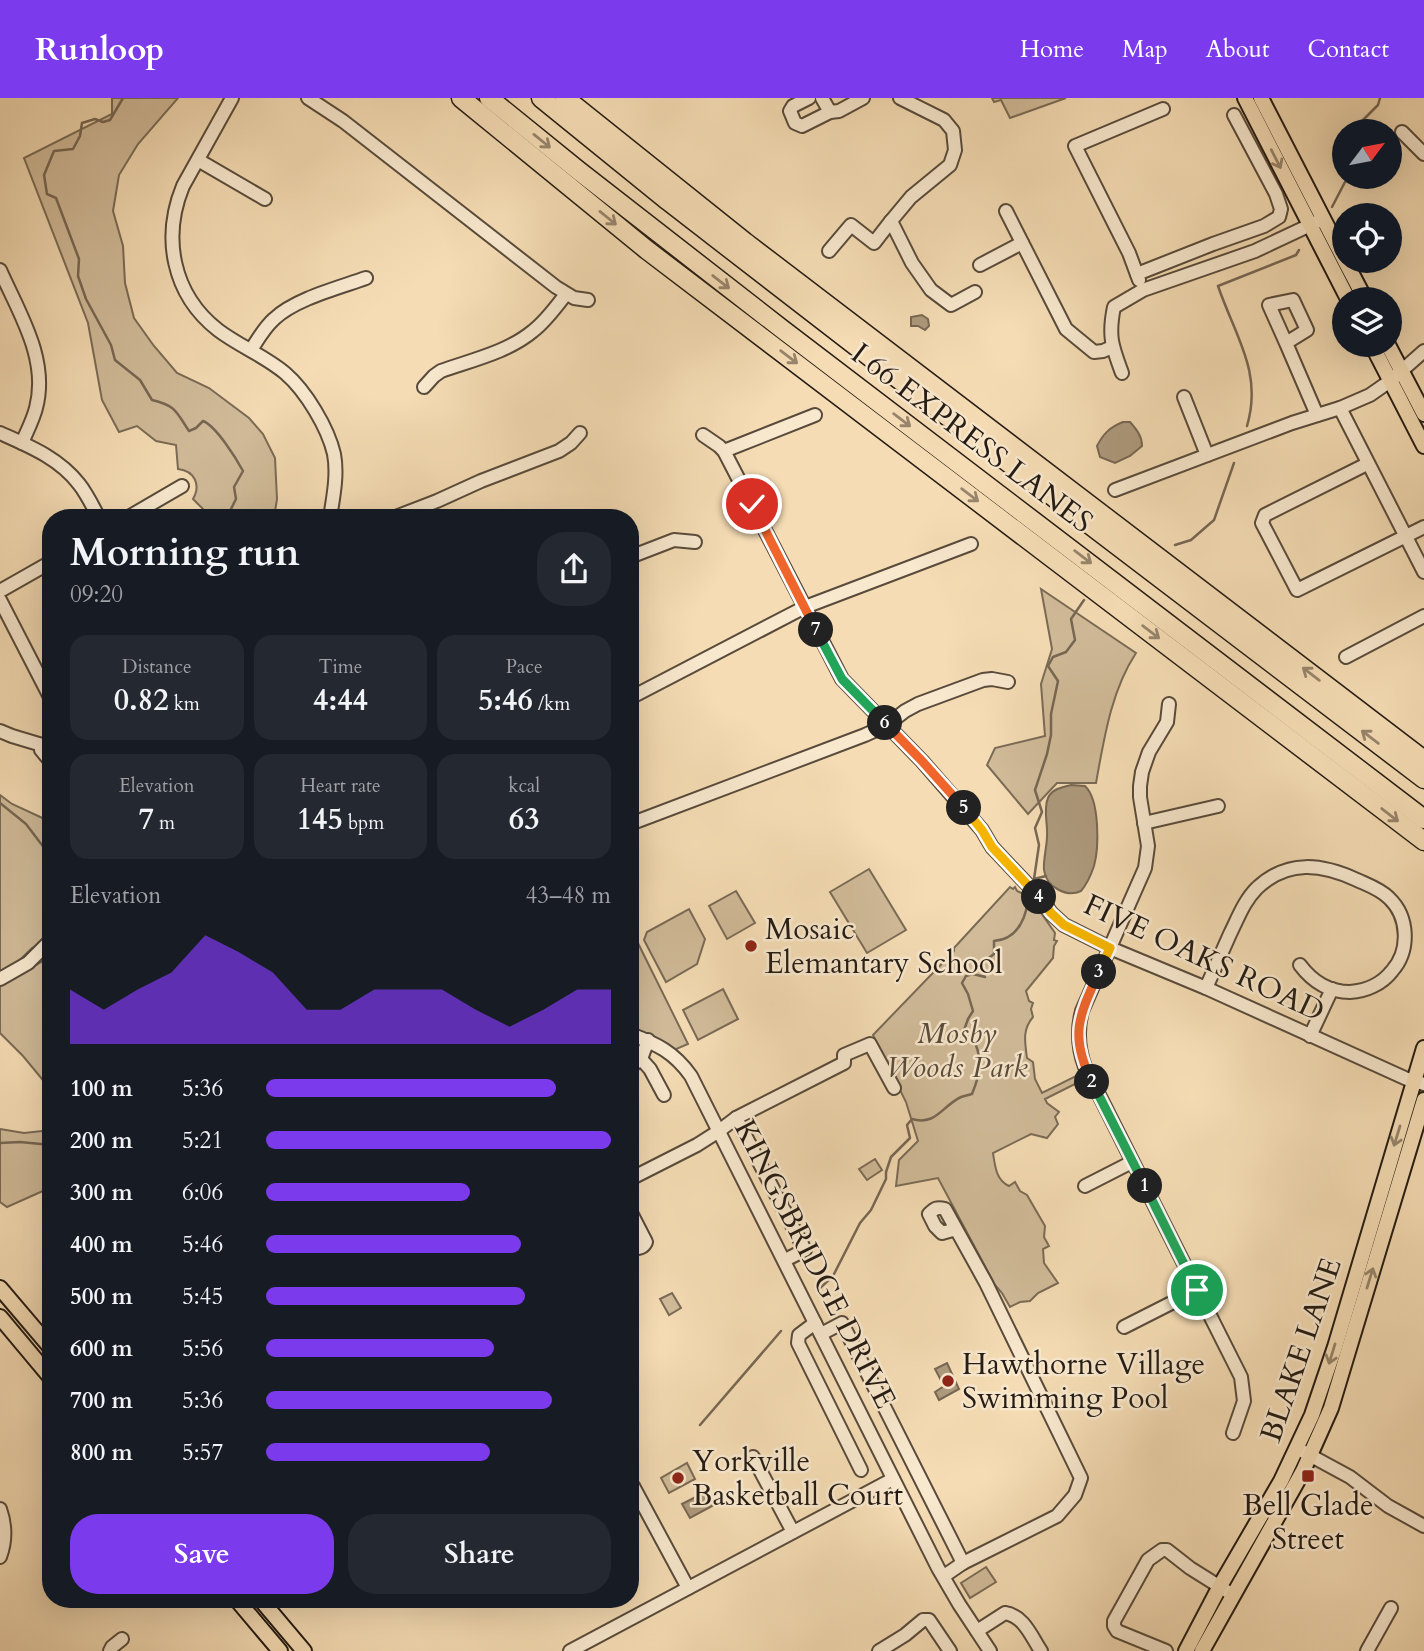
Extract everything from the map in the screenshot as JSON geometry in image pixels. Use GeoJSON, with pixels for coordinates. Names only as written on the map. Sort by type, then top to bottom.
{"type":"FeatureCollection","features":[{"type":"Feature","properties":{"kind":"highway"},"geometry":{"type":"LineString","coordinates":[[461,98],[647,250],[1424,841]]}},
{"type":"Feature","properties":{"kind":"highway","name":"I 66 EXPRESS LANES"},"geometry":{"type":"LineString","coordinates":[[489,98],[782,329],[1424,819]]}},
{"type":"Feature","properties":{"kind":"highway","name":"I 66 EXPRESS LANES"},"geometry":{"type":"LineString","coordinates":[[541,98],[788,294],[1424,779]]}},
{"type":"Feature","properties":{"kind":"highway"},"geometry":{"type":"LineString","coordinates":[[565,98],[745,242],[1424,760]]}},
{"type":"Feature","properties":{"kind":"main road"},"geometry":{"type":"LineString","coordinates":[[1245,98],[1332,243]]}},
{"type":"Feature","properties":{"kind":"main road"},"geometry":{"type":"LineString","coordinates":[[1261,98],[1343,287]]}},
{"type":"Feature","properties":{"kind":"main road"},"geometry":{"type":"LineString","coordinates":[[1381,357],[1424,414]]}},
{"type":"Feature","properties":{"kind":"main road"},"geometry":{"type":"LineString","coordinates":[[1391,357],[1424,446]]}},
{"type":"Feature","properties":{"kind":"main road","name":"BLAKE LANE"},"geometry":{"type":"LineString","coordinates":[[1186,1651],[1281,1480],[1304,1452],[1312,1415],[1419,1083],[1424,1048]]}},
{"type":"Feature","properties":{"kind":"main road","name":"BLAKE LANE"},"geometry":{"type":"LineString","coordinates":[[1202,1651],[1233,1595],[1338,1385],[1424,1100]]}},
{"type":"Feature","properties":{"kind":"main road"},"geometry":{"type":"LineString","coordinates":[[0,1287],[42,1337]]}},
{"type":"Feature","properties":{"kind":"main road"},"geometry":{"type":"LineString","coordinates":[[0,1317],[42,1367]]}},
{"type":"Feature","properties":{"kind":"main road"},"geometry":{"type":"LineString","coordinates":[[253,1608],[280,1651]]}},
{"type":"Feature","properties":{"kind":"main road"},"geometry":{"type":"LineString","coordinates":[[255,1608],[300,1646]]}},
{"type":"Feature","properties":{"kind":"main road"},"geometry":{"type":"LineString","coordinates":[[268,1608],[300,1646]]}},
{"type":"Feature","properties":{"kind":"street"},"geometry":{"type":"LineString","coordinates":[[232,98],[183,186],[174,211],[172,239],[176,267],[187,293],[202,315],[219,331],[278,368],[296,383],[312,406],[334,453],[331,509]]}},
{"type":"Feature","properties":{"kind":"street"},"geometry":{"type":"LineString","coordinates":[[308,98],[343,121],[566,294],[588,300]]}},
{"type":"Feature","properties":{"kind":"street"},"geometry":{"type":"LineString","coordinates":[[809,98],[793,106],[790,111],[795,122],[802,126],[863,98]]}},
{"type":"Feature","properties":{"kind":"street"},"geometry":{"type":"LineString","coordinates":[[822,98],[830,112]]}},
{"type":"Feature","properties":{"kind":"street"},"geometry":{"type":"LineString","coordinates":[[829,251],[850,225],[874,243],[911,197],[950,165],[955,150],[953,131],[944,120],[900,98]]}},
{"type":"Feature","properties":{"kind":"street"},"geometry":{"type":"LineString","coordinates":[[1143,290],[1129,253],[1075,146],[1163,109]]}},
{"type":"Feature","properties":{"kind":"street"},"geometry":{"type":"LineString","coordinates":[[1137,274],[1264,226],[1279,217],[1281,209],[1276,194],[1234,115]]}},
{"type":"Feature","properties":{"kind":"street"},"geometry":{"type":"LineString","coordinates":[[1402,132],[1424,154]]}},
{"type":"Feature","properties":{"kind":"street"},"geometry":{"type":"LineString","coordinates":[[198,160],[265,199]]}},
{"type":"Feature","properties":{"kind":"street"},"geometry":{"type":"LineString","coordinates":[[1006,211],[1066,329],[1094,352],[1112,347]]}},
{"type":"Feature","properties":{"kind":"street"},"geometry":{"type":"LineString","coordinates":[[891,221],[912,263],[931,290],[951,305],[975,292]]}},
{"type":"Feature","properties":{"kind":"street"},"geometry":{"type":"LineString","coordinates":[[1122,373],[1112,347],[1110,326],[1114,307],[1143,290],[1255,251],[1317,222]]}},
{"type":"Feature","properties":{"kind":"street"},"geometry":{"type":"LineString","coordinates":[[980,265],[1022,243]]}},
{"type":"Feature","properties":{"kind":"street"},"geometry":{"type":"LineString","coordinates":[[0,270],[32,342],[40,372],[37,408],[22,443]]}},
{"type":"Feature","properties":{"kind":"street"},"geometry":{"type":"LineString","coordinates":[[251,350],[268,325],[285,310],[366,278]]}},
{"type":"Feature","properties":{"kind":"street"},"geometry":{"type":"LineString","coordinates":[[424,387],[441,372],[502,349],[525,337],[547,317],[566,294]]}},
{"type":"Feature","properties":{"kind":"street"},"geometry":{"type":"LineString","coordinates":[[1286,343],[1317,415]]}},
{"type":"Feature","properties":{"kind":"street"},"geometry":{"type":"LineString","coordinates":[[1115,490],[1370,395],[1424,351]]}},
{"type":"Feature","properties":{"kind":"street"},"geometry":{"type":"LineString","coordinates":[[1184,397],[1207,455]]}},
{"type":"Feature","properties":{"kind":"street"},"geometry":{"type":"LineString","coordinates":[[1339,408],[1424,572]]}},
{"type":"Feature","properties":{"kind":"street"},"geometry":{"type":"LineString","coordinates":[[724,451],[816,415]]}},
{"type":"Feature","properties":{"kind":"street"},"geometry":{"type":"LineString","coordinates":[[0,433],[52,459],[72,475],[94,509]]}},
{"type":"Feature","properties":{"kind":"street"},"geometry":{"type":"LineString","coordinates":[[416,509],[559,451],[580,433]]}},
{"type":"Feature","properties":{"kind":"street","name":"FIVE OAKS ROAD"},"geometry":{"type":"LineString","coordinates":[[703,435],[724,451],[842,679],[922,761],[982,830],[992,847],[1064,925],[1110,948],[1419,1083]]}},
{"type":"Feature","properties":{"kind":"street"},"geometry":{"type":"LineString","coordinates":[[1367,464],[1265,514],[1262,523],[1297,590],[1424,527]]}},
{"type":"Feature","properties":{"kind":"street"},"geometry":{"type":"LineString","coordinates":[[142,509],[182,486]]}},
{"type":"Feature","properties":{"kind":"street"},"geometry":{"type":"LineString","coordinates":[[639,554],[674,540],[695,542]]}},
{"type":"Feature","properties":{"kind":"street"},"geometry":{"type":"LineString","coordinates":[[639,693],[805,607],[971,544]]}},
{"type":"Feature","properties":{"kind":"street"},"geometry":{"type":"LineString","coordinates":[[0,591],[42,567]]}},
{"type":"Feature","properties":{"kind":"street"},"geometry":{"type":"LineString","coordinates":[[0,600],[42,672]]}},
{"type":"Feature","properties":{"kind":"street"},"geometry":{"type":"LineString","coordinates":[[1346,657],[1424,617]]}},
{"type":"Feature","properties":{"kind":"street"},"geometry":{"type":"LineString","coordinates":[[639,821],[865,735],[887,725],[918,704],[983,680],[1009,682]]}},
{"type":"Feature","properties":{"kind":"street"},"geometry":{"type":"LineString","coordinates":[[1169,704],[1167,722],[1149,752],[1142,772],[1140,797],[1148,846],[1145,868],[1082,1011],[1078,1027],[1079,1048],[1085,1067],[1239,1372],[1243,1383],[1243,1407],[1233,1433]]}},
{"type":"Feature","properties":{"kind":"street"},"geometry":{"type":"LineString","coordinates":[[0,731],[42,742]]}},
{"type":"Feature","properties":{"kind":"street"},"geometry":{"type":"LineString","coordinates":[[1144,822],[1218,806]]}},
{"type":"Feature","properties":{"kind":"street"},"geometry":{"type":"LineString","coordinates":[[1206,988],[1242,910],[1253,893],[1279,874],[1312,867],[1337,871],[1380,891],[1399,911],[1405,941],[1402,954],[1395,968],[1372,986],[1348,992],[1332,989],[1308,976],[1300,965]]}},
{"type":"Feature","properties":{"kind":"street"},"geometry":{"type":"LineString","coordinates":[[0,979],[28,963],[42,949]]}},
{"type":"Feature","properties":{"kind":"street"},"geometry":{"type":"LineString","coordinates":[[1310,1036],[1332,989]]}},
{"type":"Feature","properties":{"kind":"street","name":"KINGSBRIDGE DRIVE"},"geometry":{"type":"LineString","coordinates":[[639,1037],[670,1054],[687,1070],[696,1084],[893,1479],[944,1576],[990,1651]]}},
{"type":"Feature","properties":{"kind":"street"},"geometry":{"type":"LineString","coordinates":[[639,1056],[648,1040]]}},
{"type":"Feature","properties":{"kind":"street"},"geometry":{"type":"LineString","coordinates":[[639,1174],[697,1144],[736,1118],[844,1063],[845,1055],[870,1044],[894,1088]]}},
{"type":"Feature","properties":{"kind":"street"},"geometry":{"type":"LineString","coordinates":[[639,1065],[650,1069],[664,1095]]}},
{"type":"Feature","properties":{"kind":"street"},"geometry":{"type":"LineString","coordinates":[[736,1118],[805,1250],[785,1260]]}},
{"type":"Feature","properties":{"kind":"street"},"geometry":{"type":"LineString","coordinates":[[1085,1185],[1132,1162]]}},
{"type":"Feature","properties":{"kind":"street"},"geometry":{"type":"LineString","coordinates":[[639,1228],[646,1242],[639,1248]]}},
{"type":"Feature","properties":{"kind":"street"},"geometry":{"type":"LineString","coordinates":[[944,1576],[963,1563],[1057,1516],[1075,1495],[1082,1478],[986,1283],[956,1229]]}},
{"type":"Feature","properties":{"kind":"street"},"geometry":{"type":"LineString","coordinates":[[1124,1327],[1197,1290]]}},
{"type":"Feature","properties":{"kind":"street"},"geometry":{"type":"LineString","coordinates":[[862,1470],[797,1340],[801,1332],[842,1323],[963,1563]]}},
{"type":"Feature","properties":{"kind":"street"},"geometry":{"type":"LineString","coordinates":[[817,1382],[839,1370]]}},
{"type":"Feature","properties":{"kind":"street"},"geometry":{"type":"LineString","coordinates":[[851,1450],[873,1438]]}},
{"type":"Feature","properties":{"kind":"street"},"geometry":{"type":"LineString","coordinates":[[1304,1452],[1424,1526]]}},
{"type":"Feature","properties":{"kind":"street"},"geometry":{"type":"LineString","coordinates":[[753,1457],[793,1532]]}},
{"type":"Feature","properties":{"kind":"street"},"geometry":{"type":"LineString","coordinates":[[570,1651],[893,1479]]}},
{"type":"Feature","properties":{"kind":"street"},"geometry":{"type":"LineString","coordinates":[[639,1497],[688,1588]]}},
{"type":"Feature","properties":{"kind":"street"},"geometry":{"type":"LineString","coordinates":[[0,1509],[5,1534],[0,1558]]}},
{"type":"Feature","properties":{"kind":"street"},"geometry":{"type":"LineString","coordinates":[[1166,1651],[1117,1631],[1114,1626],[1114,1621],[1148,1560],[1162,1550],[1167,1550],[1233,1595]]}},
{"type":"Feature","properties":{"kind":"street"},"geometry":{"type":"LineString","coordinates":[[1367,1651],[1391,1608]]}},
{"type":"Feature","properties":{"kind":"street"},"geometry":{"type":"LineString","coordinates":[[977,1631],[1005,1613],[1012,1614],[1019,1617],[1041,1651]]}},
{"type":"Feature","properties":{"kind":"street"},"geometry":{"type":"LineString","coordinates":[[879,1651],[923,1620],[929,1620],[950,1651]]}},
{"type":"Feature","properties":{"kind":"street"},"geometry":{"type":"LineString","coordinates":[[110,1651],[122,1639]]}},
{"type":"Feature","properties":{"kind":"green space"},"geometry":{"type":"Polygon","coordinates":[[[112,98],[178,98],[138,144],[119,175],[113,211],[123,246],[125,283],[134,318],[177,373],[209,388],[249,418],[263,434],[275,458],[275,509],[203,509],[193,499],[195,480],[189,473],[178,469],[176,445],[156,441],[137,426],[119,432],[102,400],[88,323],[24,158],[112,114],[112,98]]]}},
{"type":"Feature","properties":{"kind":"green space"},"geometry":{"type":"Polygon","coordinates":[[[992,98],[1066,98],[1010,118],[1001,100],[994,102],[992,98]]]}},
{"type":"Feature","properties":{"kind":"green space"},"geometry":{"type":"Polygon","coordinates":[[[1041,589],[1136,653],[1114,699],[1096,783],[1057,783],[1028,814],[987,765],[995,748],[1045,736],[1041,684],[1052,649],[1041,589]]]}},
{"type":"Feature","properties":{"kind":"green space"},"geometry":{"type":"Polygon","coordinates":[[[0,795],[12,804],[42,818],[42,943],[32,948],[0,979],[0,795]]]}},
{"type":"Feature","properties":{"kind":"green space"},"geometry":{"type":"Polygon","coordinates":[[[869,869],[906,930],[867,953],[830,892],[869,869]]]}},
{"type":"Feature","properties":{"kind":"green space","name":"Mosby Woods Park"},"geometry":{"type":"Polygon","coordinates":[[[1010,887],[1015,887],[1017,891],[1030,897],[1055,933],[1054,940],[1057,941],[1053,958],[1026,991],[1029,1001],[1033,1003],[1033,1017],[1025,1036],[1027,1058],[1033,1062],[1035,1079],[1042,1093],[1076,1076],[1079,1082],[1045,1099],[1059,1112],[1055,1117],[1058,1124],[1047,1138],[1031,1134],[993,1153],[1001,1180],[1009,1186],[1015,1182],[1020,1191],[1027,1195],[1045,1226],[1044,1237],[1049,1246],[1043,1249],[1044,1263],[1058,1283],[1038,1293],[1030,1301],[1010,1307],[995,1285],[938,1178],[896,1186],[899,1160],[918,1141],[906,1102],[873,1035],[954,951],[1010,887]]]}},
{"type":"Feature","properties":{"kind":"green space"},"geometry":{"type":"Polygon","coordinates":[[[736,891],[755,923],[727,939],[709,906],[736,891]]]}},
{"type":"Feature","properties":{"kind":"green space"},"geometry":{"type":"Polygon","coordinates":[[[689,909],[705,939],[697,964],[666,982],[644,940],[647,932],[689,909]]]}},
{"type":"Feature","properties":{"kind":"green space"},"geometry":{"type":"Polygon","coordinates":[[[639,945],[688,1044],[674,1050],[639,1030],[639,945]]]}},
{"type":"Feature","properties":{"kind":"green space"},"geometry":{"type":"Polygon","coordinates":[[[42,962],[42,1079],[0,1033],[0,985],[42,962]]]}},
{"type":"Feature","properties":{"kind":"green space"},"geometry":{"type":"Polygon","coordinates":[[[723,989],[738,1019],[698,1040],[683,1010],[723,989]]]}},
{"type":"Feature","properties":{"kind":"green space"},"geometry":{"type":"Polygon","coordinates":[[[0,1129],[24,1133],[42,1131],[42,1191],[7,1207],[0,1202],[0,1129]]]}},
{"type":"Feature","properties":{"kind":"green space"},"geometry":{"type":"Polygon","coordinates":[[[875,1159],[882,1170],[867,1180],[859,1169],[875,1159]]]}},
{"type":"Feature","properties":{"kind":"green space"},"geometry":{"type":"Polygon","coordinates":[[[672,1293],[681,1308],[669,1315],[660,1299],[672,1293]]]}},
{"type":"Feature","properties":{"kind":"green space","name":"Yorkville Basketball Court"},"geometry":{"type":"Polygon","coordinates":[[[687,1463],[695,1479],[669,1493],[661,1478],[687,1463]]]}},
{"type":"Feature","properties":{"kind":"green space"},"geometry":{"type":"Polygon","coordinates":[[[986,1567],[996,1582],[970,1598],[961,1583],[986,1567]]]}},
{"type":"Feature","properties":{"kind":"shaded area"},"geometry":{"type":"Polygon","coordinates":[[[922,315],[928,319],[929,326],[925,330],[911,326],[911,317],[922,315]]]}},
{"type":"Feature","properties":{"kind":"shaded area"},"geometry":{"type":"Polygon","coordinates":[[[1123,422],[1130,422],[1135,428],[1142,446],[1115,463],[1100,457],[1097,446],[1102,438],[1123,422]]]}},
{"type":"Feature","properties":{"kind":"shaded area"},"geometry":{"type":"Polygon","coordinates":[[[1071,785],[1085,786],[1090,793],[1096,813],[1097,836],[1096,858],[1089,879],[1081,891],[1075,893],[1058,890],[1049,881],[1044,870],[1048,798],[1055,790],[1071,785]]]}},
{"type":"Feature","properties":{"kind":"shaded area","name":"Hawthorne Village Swimming Pool"},"geometry":{"type":"Polygon","coordinates":[[[947,1363],[959,1389],[939,1400],[935,1392],[944,1386],[935,1369],[947,1363]]]}},
{"type":"Feature","properties":{"kind":"shaded area"},"geometry":{"type":"Polygon","coordinates":[[[707,1491],[714,1505],[690,1518],[682,1504],[707,1491]]]}},
{"type":"Feature","properties":{"kind":"waterway"},"geometry":{"type":"LineString","coordinates":[[123,98],[110,120],[103,122],[95,119],[82,123],[80,136],[73,149],[54,151],[44,175],[47,194],[56,198],[79,259],[78,276],[86,299],[111,345],[115,360],[140,380],[152,400],[175,411],[189,431],[203,421],[214,429],[240,465],[243,471],[234,487],[236,499],[231,509]]}},
{"type":"Feature","properties":{"kind":"waterway"},"geometry":{"type":"LineString","coordinates":[[1364,119],[1378,105],[1380,98]]}},
{"type":"Feature","properties":{"kind":"waterway"},"geometry":{"type":"LineString","coordinates":[[1334,203],[1341,189]]}},
{"type":"Feature","properties":{"kind":"waterway"},"geometry":{"type":"LineString","coordinates":[[1247,426],[1252,388],[1249,371],[1218,286],[1296,255],[1299,250]]}},
{"type":"Feature","properties":{"kind":"waterway"},"geometry":{"type":"LineString","coordinates":[[1175,545],[1191,540],[1214,520],[1234,463]]}},
{"type":"Feature","properties":{"kind":"waterway"},"geometry":{"type":"LineString","coordinates":[[1046,876],[1034,879],[1039,845],[1035,828],[1042,812],[1035,790],[1047,754],[1058,681],[1048,666],[1053,657],[1066,652],[1075,640],[1071,619],[1084,600]]}},
{"type":"Feature","properties":{"kind":"waterway"},"geometry":{"type":"LineString","coordinates":[[0,803],[26,824],[42,845]]}},
{"type":"Feature","properties":{"kind":"waterway"},"geometry":{"type":"LineString","coordinates":[[820,1288],[833,1276],[860,1223],[871,1210],[886,1179],[891,1157],[910,1138],[907,1125],[912,1119],[927,1120],[954,1101],[972,1094],[978,1078],[979,1058],[972,1035],[963,1033],[973,1011],[962,983],[966,976],[973,974],[985,977],[981,964],[994,954],[994,941],[1014,933],[1025,915],[1028,901]]}},
{"type":"Feature","properties":{"kind":"waterway"},"geometry":{"type":"LineString","coordinates":[[0,1143],[42,1144]]}},
{"type":"Feature","properties":{"kind":"waterway"},"geometry":{"type":"LineString","coordinates":[[700,1425],[781,1331]]}},
{"type":"Feature","properties":{"kind":"place","name":"Mosaic Elemantary School"},"geometry":{"type":"Point","coordinates":[751,946]}},
{"type":"Feature","properties":{"kind":"place","name":"Hawthorne Village Swimming Pool"},"geometry":{"type":"Point","coordinates":[948,1381]}},
{"type":"Feature","properties":{"kind":"place","name":"Bell Glade Street"},"geometry":{"type":"Point","coordinates":[1308,1476]}},
{"type":"Feature","properties":{"kind":"place","name":"Yorkville Basketball Court"},"geometry":{"type":"Point","coordinates":[678,1478]}},
{"type":"Feature","properties":{"kind":"route"},"geometry":{"type":"LineString","coordinates":[[752,504],[842,679],[922,761],[982,830],[992,847],[1051,913],[1064,925],[1110,948],[1082,1011],[1078,1027],[1079,1048],[1085,1067],[1197,1290]]}}]}
